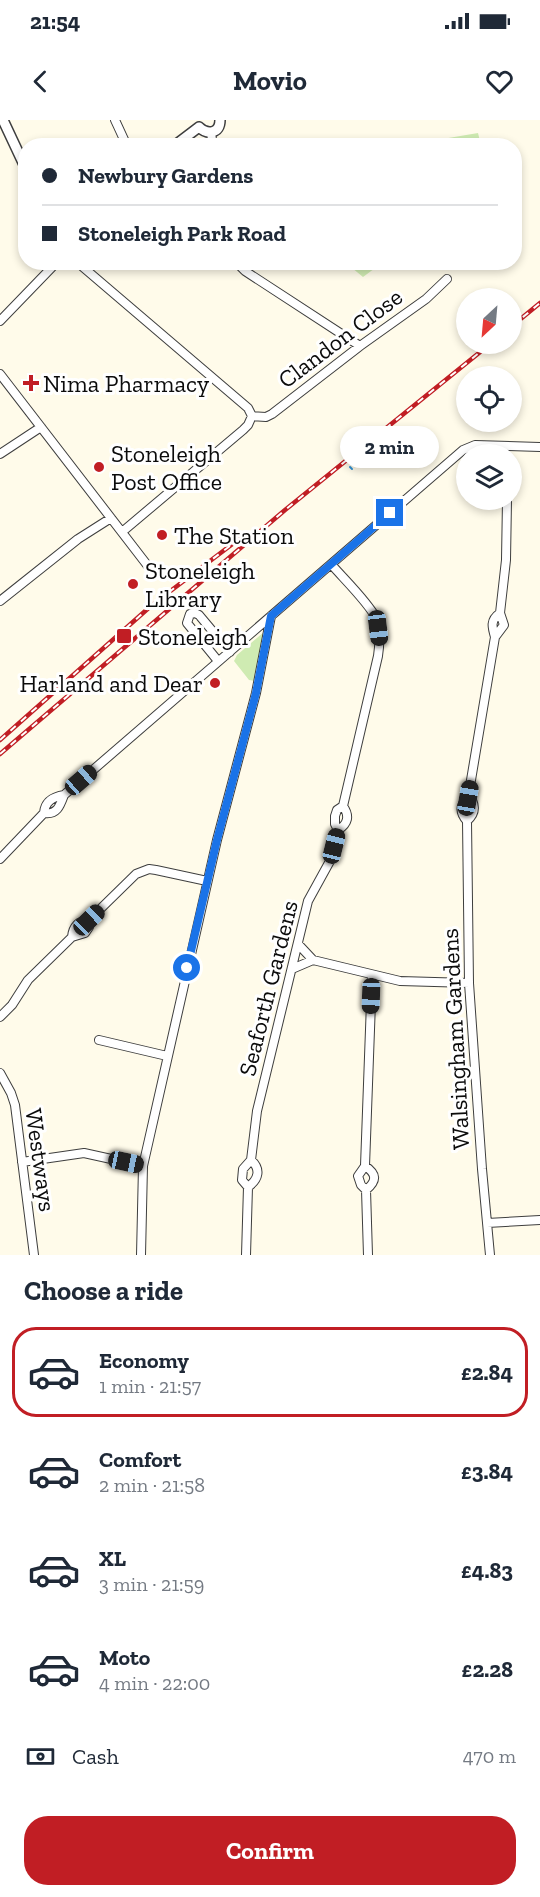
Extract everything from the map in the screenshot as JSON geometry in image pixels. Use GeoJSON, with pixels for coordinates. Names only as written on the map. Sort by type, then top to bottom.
{"type":"FeatureCollection","features":[{"type":"Feature","properties":{"kind":"street"},"geometry":{"type":"LineString","coordinates":[[3,120],[18,152]]}},
{"type":"Feature","properties":{"kind":"street"},"geometry":{"type":"LineString","coordinates":[[115,120],[123,138]]}},
{"type":"Feature","properties":{"kind":"street"},"geometry":{"type":"LineString","coordinates":[[183,138],[199,123],[204,132],[211,133],[220,125],[220,120]]}},
{"type":"Feature","properties":{"kind":"street"},"geometry":{"type":"LineString","coordinates":[[211,133],[212,138]]}},
{"type":"Feature","properties":{"kind":"street"},"geometry":{"type":"LineString","coordinates":[[0,321],[49,270]]}},
{"type":"Feature","properties":{"kind":"street"},"geometry":{"type":"LineString","coordinates":[[86,270],[248,408],[252,416],[243,430],[122,532]]}},
{"type":"Feature","properties":{"kind":"street"},"geometry":{"type":"LineString","coordinates":[[244,270],[360,346]]}},
{"type":"Feature","properties":{"kind":"street","name":"Clandon Close"},"geometry":{"type":"LineString","coordinates":[[252,416],[266,417],[272,414],[360,346],[426,299],[447,279]]}},
{"type":"Feature","properties":{"kind":"street"},"geometry":{"type":"LineString","coordinates":[[0,374],[152,570]]}},
{"type":"Feature","properties":{"kind":"street"},"geometry":{"type":"LineString","coordinates":[[0,454],[41,427]]}},
{"type":"Feature","properties":{"kind":"street"},"geometry":{"type":"LineString","coordinates":[[522,449],[540,447]]}},
{"type":"Feature","properties":{"kind":"street"},"geometry":{"type":"LineString","coordinates":[[0,859],[44,813],[44,808],[50,800],[55,796],[64,795],[456,456]]}},
{"type":"Feature","properties":{"kind":"street","name":"Walsingham Gardens"},"geometry":{"type":"LineString","coordinates":[[490,1255],[469,983],[467,821],[461,809],[462,804],[468,798],[495,637],[492,623],[494,617],[500,613],[506,560],[507,510]]}},
{"type":"Feature","properties":{"kind":"street"},"geometry":{"type":"LineString","coordinates":[[0,601],[78,539],[111,518]]}},
{"type":"Feature","properties":{"kind":"street","name":"Seaforth Gardens"},"geometry":{"type":"LineString","coordinates":[[246,1255],[248,1187],[242,1180],[243,1169],[250,1160],[257,1111],[309,901],[330,861],[338,830],[335,816],[337,810],[343,806],[380,642],[375,618],[331,564]]}},
{"type":"Feature","properties":{"kind":"street"},"geometry":{"type":"LineString","coordinates":[[218,661],[187,623],[190,614],[199,615],[230,652]]}},
{"type":"Feature","properties":{"kind":"street"},"geometry":{"type":"LineString","coordinates":[[141,1255],[143,1166],[207,881],[256,693],[271,616]]}},
{"type":"Feature","properties":{"kind":"street","name":"Walsingham Gardens"},"geometry":{"type":"LineString","coordinates":[[467,821],[474,814],[475,808],[472,800],[468,798]]}},
{"type":"Feature","properties":{"kind":"street","name":"Seaforth Gardens"},"geometry":{"type":"LineString","coordinates":[[338,830],[348,819],[348,812],[343,806]]}},
{"type":"Feature","properties":{"kind":"street"},"geometry":{"type":"LineString","coordinates":[[0,1017],[12,1005],[28,980],[72,936],[72,930],[76,924],[89,920],[136,874],[156,870],[207,881]]}},
{"type":"Feature","properties":{"kind":"street"},"geometry":{"type":"LineString","coordinates":[[298,944],[313,960],[372,975],[415,983],[469,983]]}},
{"type":"Feature","properties":{"kind":"street"},"geometry":{"type":"LineString","coordinates":[[292,969],[313,960]]}},
{"type":"Feature","properties":{"kind":"street"},"geometry":{"type":"LineString","coordinates":[[368,1255],[366,1190],[361,1185],[358,1176],[365,1166],[372,975]]}},
{"type":"Feature","properties":{"kind":"street"},"geometry":{"type":"LineString","coordinates":[[99,1040],[167,1056]]}},
{"type":"Feature","properties":{"kind":"street","name":"Westways"},"geometry":{"type":"LineString","coordinates":[[0,1073],[13,1099],[34,1255]]}},
{"type":"Feature","properties":{"kind":"street"},"geometry":{"type":"LineString","coordinates":[[22,1162],[84,1154],[143,1166]]}},
{"type":"Feature","properties":{"kind":"street","name":"Seaforth Gardens"},"geometry":{"type":"LineString","coordinates":[[248,1187],[254,1183],[258,1174],[256,1164],[250,1160]]}},
{"type":"Feature","properties":{"kind":"street"},"geometry":{"type":"LineString","coordinates":[[365,1166],[372,1171],[374,1176],[372,1185],[366,1190]]}},
{"type":"Feature","properties":{"kind":"street"},"geometry":{"type":"LineString","coordinates":[[487,1223],[540,1220]]}},
{"type":"Feature","properties":{"kind":"green space"},"geometry":{"type":"Polygon","coordinates":[[[478,133],[479,138],[448,138],[478,133]]]}},
{"type":"Feature","properties":{"kind":"green space"},"geometry":{"type":"Polygon","coordinates":[[[354,270],[372,270],[363,277],[354,270]]]}},
{"type":"Feature","properties":{"kind":"green space"},"geometry":{"type":"Polygon","coordinates":[[[264,632],[255,681],[249,680],[234,661],[237,655],[264,632]]]}},
{"type":"Feature","properties":{"kind":"railway"},"geometry":{"type":"LineString","coordinates":[[522,318],[540,303]]}},
{"type":"Feature","properties":{"kind":"railway"},"geometry":{"type":"LineString","coordinates":[[0,754],[285,510],[478,354]]}},
{"type":"Feature","properties":{"kind":"railway"},"geometry":{"type":"LineString","coordinates":[[0,740],[152,605],[239,539]]}},
{"type":"Feature","properties":{"kind":"place","name":"Nima Pharmacy"},"geometry":{"type":"Point","coordinates":[31,383]}},
{"type":"Feature","properties":{"kind":"place","name":"Stoneleigh Post Office"},"geometry":{"type":"Point","coordinates":[99,467]}},
{"type":"Feature","properties":{"kind":"place","name":"The Station"},"geometry":{"type":"Point","coordinates":[162,535]}},
{"type":"Feature","properties":{"kind":"place","name":"Stoneleigh Library"},"geometry":{"type":"Point","coordinates":[133,584]}},
{"type":"Feature","properties":{"kind":"place","name":"Stoneleigh"},"geometry":{"type":"Point","coordinates":[124,636]}},
{"type":"Feature","properties":{"kind":"place","name":"Harland and Dear"},"geometry":{"type":"Point","coordinates":[215,683]}},
{"type":"Feature","properties":{"kind":"route"},"geometry":{"type":"LineString","coordinates":[[187,968],[217,840],[256,693],[271,616],[390,513]]}}]}
